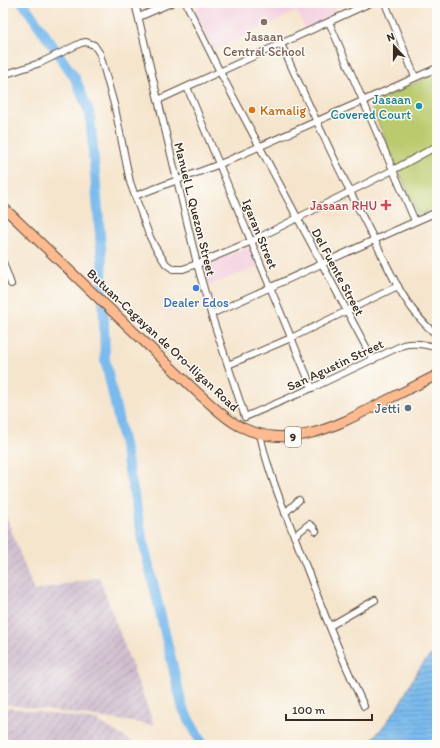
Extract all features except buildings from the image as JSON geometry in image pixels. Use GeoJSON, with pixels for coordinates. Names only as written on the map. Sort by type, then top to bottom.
{"type":"FeatureCollection","features":[{"type":"Feature","properties":{"kind":"highway","name":"Butuan-Cagayan de Oro-Iligan Road"},"geometry":{"type":"LineString","coordinates":[[3,207],[76,278],[223,415],[240,426],[260,434],[292,437],[325,430],[437,376]]}},
{"type":"Feature","properties":{"kind":"street","name":"Manuel L. Quezon Street"},"geometry":{"type":"LineString","coordinates":[[135,3],[210,314],[245,417]]}},
{"type":"Feature","properties":{"kind":"street"},"geometry":{"type":"LineString","coordinates":[[139,18],[171,3]]}},
{"type":"Feature","properties":{"kind":"street","name":"Del Fuente Street"},"geometry":{"type":"LineString","coordinates":[[186,3],[259,147],[373,360]]}},
{"type":"Feature","properties":{"kind":"street"},"geometry":{"type":"LineString","coordinates":[[158,100],[370,3]]}},
{"type":"Feature","properties":{"kind":"street"},"geometry":{"type":"LineString","coordinates":[[385,3],[416,78]]}},
{"type":"Feature","properties":{"kind":"street"},"geometry":{"type":"LineString","coordinates":[[330,22],[415,221]]}},
{"type":"Feature","properties":{"kind":"street"},"geometry":{"type":"LineString","coordinates":[[3,75],[29,68],[76,45],[86,42],[94,45],[100,54],[115,108],[130,182],[149,235],[166,264],[173,269],[178,270],[197,264],[252,241],[393,170],[437,146]]}},
{"type":"Feature","properties":{"kind":"street"},"geometry":{"type":"LineString","coordinates":[[281,44],[350,192],[398,286],[416,316],[424,325],[437,335]]}},
{"type":"Feature","properties":{"kind":"street"},"geometry":{"type":"LineString","coordinates":[[135,196],[177,182],[220,164],[437,68]]}},
{"type":"Feature","properties":{"kind":"street","name":"Igaran Street"},"geometry":{"type":"LineString","coordinates":[[188,87],[312,388]]}},
{"type":"Feature","properties":{"kind":"street"},"geometry":{"type":"LineString","coordinates":[[210,314],[437,212]]}},
{"type":"Feature","properties":{"kind":"street"},"geometry":{"type":"LineString","coordinates":[[4,265],[11,284]]}},
{"type":"Feature","properties":{"kind":"street"},"geometry":{"type":"LineString","coordinates":[[228,366],[291,338],[398,286]]}},
{"type":"Feature","properties":{"kind":"street","name":"San Agustin Street"},"geometry":{"type":"LineString","coordinates":[[245,417],[312,388],[403,345],[412,343],[424,344],[437,348]]}},
{"type":"Feature","properties":{"kind":"street"},"geometry":{"type":"LineString","coordinates":[[240,426],[245,417]]}},
{"type":"Feature","properties":{"kind":"street"},"geometry":{"type":"LineString","coordinates":[[260,434],[269,470],[285,513],[343,661],[364,706]]}},
{"type":"Feature","properties":{"kind":"street"},"geometry":{"type":"LineString","coordinates":[[285,513],[299,500]]}},
{"type":"Feature","properties":{"kind":"street"},"geometry":{"type":"LineString","coordinates":[[294,536],[309,524],[316,531]]}},
{"type":"Feature","properties":{"kind":"street"},"geometry":{"type":"LineString","coordinates":[[330,626],[376,600]]}},
{"type":"Feature","properties":{"kind":"shaded area"},"geometry":{"type":"Polygon","coordinates":[[[199,3],[334,3],[339,15],[305,29],[297,11],[213,51],[197,17],[199,3]]]}},
{"type":"Feature","properties":{"kind":"shaded area"},"geometry":{"type":"Polygon","coordinates":[[[251,246],[259,266],[206,287],[200,267],[251,246]]]}},
{"type":"Feature","properties":{"kind":"shaded area"},"geometry":{"type":"Polygon","coordinates":[[[3,508],[34,591],[99,577],[154,725],[3,704],[3,508]]]}},
{"type":"Feature","properties":{"kind":"shaded area"},"geometry":{"type":"Polygon","coordinates":[[[3,707],[96,720],[138,745],[3,745],[3,707]]]}},
{"type":"Feature","properties":{"kind":"green space"},"geometry":{"type":"Polygon","coordinates":[[[437,73],[437,207],[418,215],[370,104],[437,73]]]}},
{"type":"Feature","properties":{"kind":"water"},"geometry":{"type":"Polygon","coordinates":[[[437,651],[437,745],[366,745],[396,710],[421,666],[437,651]]]}},
{"type":"Feature","properties":{"kind":"waterway"},"geometry":{"type":"LineString","coordinates":[[23,3],[75,78],[90,114],[102,259],[105,359],[143,541],[183,709],[203,745]]}},
{"type":"Feature","properties":{"kind":"place","name":"Jasaan Central School"},"geometry":{"type":"Point","coordinates":[264,22]}},
{"type":"Feature","properties":{"kind":"place","name":"Jasaan Covered Court"},"geometry":{"type":"Point","coordinates":[419,106]}},
{"type":"Feature","properties":{"kind":"place","name":"Kamalig"},"geometry":{"type":"Point","coordinates":[252,110]}},
{"type":"Feature","properties":{"kind":"place","name":"Jasaan RHU"},"geometry":{"type":"Point","coordinates":[386,205]}},
{"type":"Feature","properties":{"kind":"place","name":"Dealer Edos"},"geometry":{"type":"Point","coordinates":[196,288]}},
{"type":"Feature","properties":{"kind":"place","name":"Jetti"},"geometry":{"type":"Point","coordinates":[408,408]}}]}
